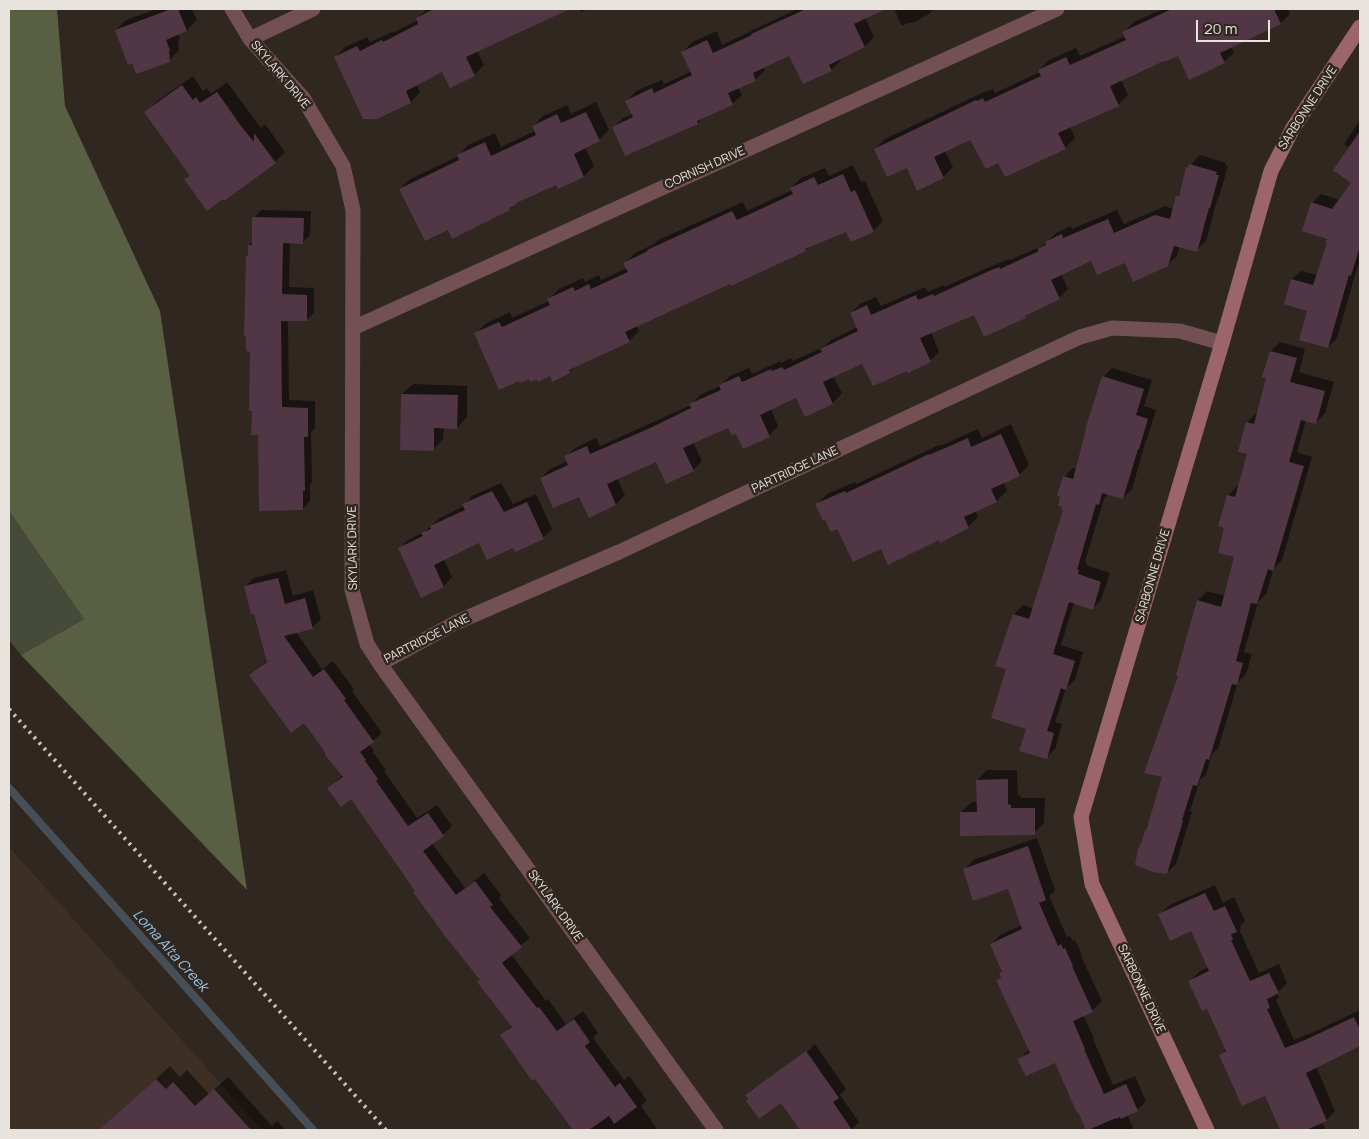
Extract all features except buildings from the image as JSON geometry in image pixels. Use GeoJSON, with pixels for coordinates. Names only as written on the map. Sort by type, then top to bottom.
{"type":"FeatureCollection","features":[{"type":"Feature","properties":{"kind":"street","name":"SKYLARK DRIVE"},"geometry":{"type":"LineString","coordinates":[[232,9],[250,39],[303,98],[343,166],[353,210],[352,590],[367,644],[716,1130]]}},
{"type":"Feature","properties":{"kind":"street"},"geometry":{"type":"LineString","coordinates":[[250,39],[313,9]]}},
{"type":"Feature","properties":{"kind":"street","name":"CORNISH DRIVE"},"geometry":{"type":"LineString","coordinates":[[353,328],[1057,9]]}},
{"type":"Feature","properties":{"kind":"street","name":"SARBONNE DRIVE"},"geometry":{"type":"LineString","coordinates":[[1207,1130],[1092,884],[1082,817],[1271,171],[1292,128],[1360,27]]}},
{"type":"Feature","properties":{"kind":"street","name":"PARTRIDGE LANE"},"geometry":{"type":"LineString","coordinates":[[380,664],[455,623],[619,552],[1080,337],[1112,328],[1180,331],[1222,343]]}},
{"type":"Feature","properties":{"kind":"shaded area"},"geometry":{"type":"Polygon","coordinates":[[[9,847],[262,1130],[9,1130],[9,847]]]}},
{"type":"Feature","properties":{"kind":"green space"},"geometry":{"type":"Polygon","coordinates":[[[9,9],[57,9],[65,106],[160,311],[247,890],[21,655],[84,619],[9,511],[9,9]]]}},
{"type":"Feature","properties":{"kind":"green space"},"geometry":{"type":"Polygon","coordinates":[[[9,511],[84,619],[21,655],[9,640],[9,511]]]}},
{"type":"Feature","properties":{"kind":"waterway","name":"Loma Alta Creek"},"geometry":{"type":"LineString","coordinates":[[9,788],[313,1130]]}},
{"type":"Feature","properties":{"kind":"railway"},"geometry":{"type":"LineString","coordinates":[[9,709],[386,1130]]}}]}
